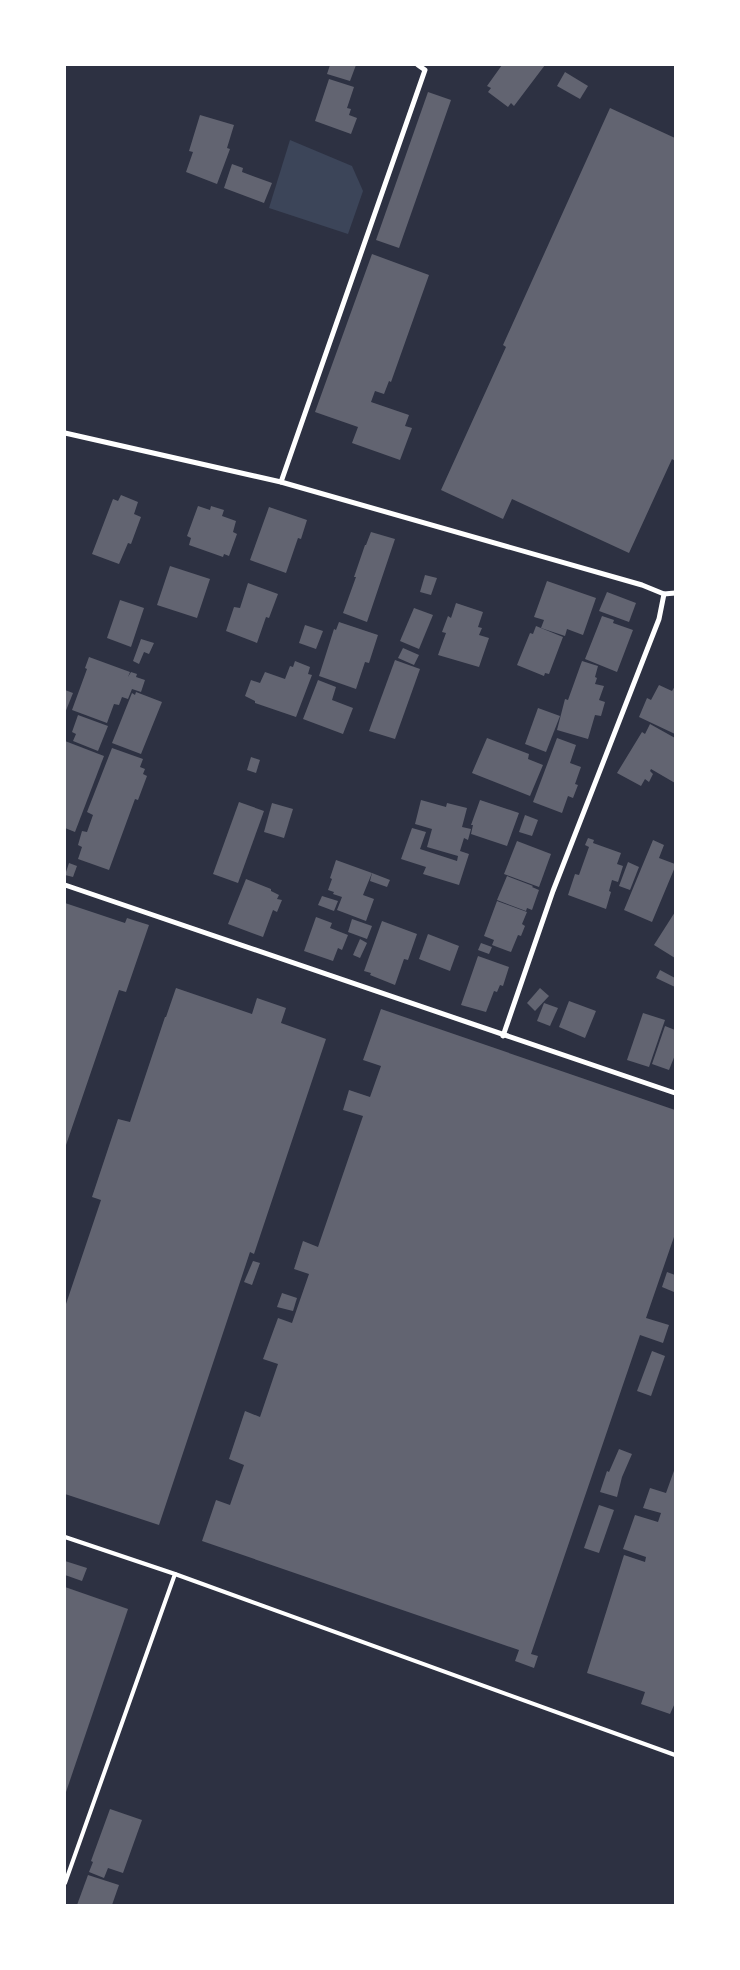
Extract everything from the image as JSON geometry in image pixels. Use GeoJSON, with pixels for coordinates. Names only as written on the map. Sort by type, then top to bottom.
{"type":"FeatureCollection","features":[{"type":"Feature","properties":{"kind":"street"},"geometry":{"type":"LineString","coordinates":[[281,482],[425,70],[418,65]]}},
{"type":"Feature","properties":{"kind":"street"},"geometry":{"type":"LineString","coordinates":[[65,433],[281,482],[642,585],[664,594],[675,593]]}},
{"type":"Feature","properties":{"kind":"street"},"geometry":{"type":"LineString","coordinates":[[503,1036],[553,892],[659,619],[664,594]]}},
{"type":"Feature","properties":{"kind":"street"},"geometry":{"type":"LineString","coordinates":[[65,885],[503,1036],[675,1093]]}},
{"type":"Feature","properties":{"kind":"lane"},"geometry":{"type":"LineString","coordinates":[[65,1537],[175,1574],[675,1755]]}},
{"type":"Feature","properties":{"kind":"lane"},"geometry":{"type":"LineString","coordinates":[[65,1883],[175,1574]]}},
{"type":"Feature","properties":{"kind":"shaded area"},"geometry":{"type":"Polygon","coordinates":[[[290,140],[352,166],[363,191],[348,234],[269,208],[290,140]]]}},
{"type":"Feature","properties":{"kind":"building"},"geometry":{"type":"Polygon","coordinates":[[[330,65],[356,65],[350,81],[327,74],[330,65]]]}},
{"type":"Feature","properties":{"kind":"building"},"geometry":{"type":"Polygon","coordinates":[[[502,65],[545,65],[514,106],[511,103],[508,107],[488,92],[491,88],[487,86],[502,65]]]}},
{"type":"Feature","properties":{"kind":"building"},"geometry":{"type":"Polygon","coordinates":[[[565,72],[588,86],[580,99],[557,86],[565,72]]]}},
{"type":"Feature","properties":{"kind":"building"},"geometry":{"type":"Polygon","coordinates":[[[329,79],[354,87],[347,108],[351,109],[349,115],[357,118],[351,134],[315,121],[329,79]]]}},
{"type":"Feature","properties":{"kind":"building"},"geometry":{"type":"Polygon","coordinates":[[[428,92],[451,100],[399,248],[376,240],[428,92]]]}},
{"type":"Feature","properties":{"kind":"building"},"geometry":{"type":"Polygon","coordinates":[[[610,108],[675,138],[675,461],[672,459],[629,553],[512,499],[503,519],[441,490],[506,347],[503,345],[610,108]]]}},
{"type":"Feature","properties":{"kind":"building"},"geometry":{"type":"Polygon","coordinates":[[[200,115],[234,125],[227,148],[230,149],[217,184],[186,172],[193,152],[189,151],[200,115]]]}},
{"type":"Feature","properties":{"kind":"building"},"geometry":{"type":"Polygon","coordinates":[[[232,164],[243,168],[242,172],[272,183],[264,203],[224,188],[232,164]]]}},
{"type":"Feature","properties":{"kind":"building"},"geometry":{"type":"Polygon","coordinates":[[[372,254],[429,275],[391,382],[389,381],[384,394],[375,391],[371,402],[409,415],[405,426],[412,428],[400,460],[352,443],[358,427],[315,412],[372,254]]]}},
{"type":"Feature","properties":{"kind":"building"},"geometry":{"type":"Polygon","coordinates":[[[121,495],[138,502],[134,514],[141,517],[131,544],[128,543],[119,564],[92,554],[113,499],[118,501],[121,495]]]}},
{"type":"Feature","properties":{"kind":"building"},"geometry":{"type":"Polygon","coordinates":[[[198,506],[210,510],[211,506],[224,510],[222,516],[236,521],[233,532],[237,534],[229,556],[224,554],[223,557],[189,545],[191,538],[187,536],[198,506]]]}},
{"type":"Feature","properties":{"kind":"building"},"geometry":{"type":"Polygon","coordinates":[[[269,507],[307,520],[301,539],[298,538],[286,573],[250,560],[269,507]]]}},
{"type":"Feature","properties":{"kind":"building"},"geometry":{"type":"Polygon","coordinates":[[[371,532],[395,539],[367,622],[343,613],[371,532]]]}},
{"type":"Feature","properties":{"kind":"building"},"geometry":{"type":"Polygon","coordinates":[[[170,566],[210,579],[197,618],[157,605],[170,566]]]}},
{"type":"Feature","properties":{"kind":"building"},"geometry":{"type":"Polygon","coordinates":[[[425,575],[437,578],[431,595],[420,592],[425,575]]]}},
{"type":"Feature","properties":{"kind":"building"},"geometry":{"type":"Polygon","coordinates":[[[547,581],[596,598],[583,635],[567,629],[565,636],[541,628],[544,620],[534,617],[547,581]]]}},
{"type":"Feature","properties":{"kind":"building"},"geometry":{"type":"Polygon","coordinates":[[[248,583],[278,594],[269,618],[266,617],[257,643],[226,631],[234,607],[240,608],[248,583]]]}},
{"type":"Feature","properties":{"kind":"building"},"geometry":{"type":"Polygon","coordinates":[[[607,592],[636,603],[629,622],[599,611],[607,592]]]}},
{"type":"Feature","properties":{"kind":"building"},"geometry":{"type":"Polygon","coordinates":[[[120,600],[144,608],[131,647],[107,638],[120,600]]]}},
{"type":"Feature","properties":{"kind":"building"},"geometry":{"type":"Polygon","coordinates":[[[456,603],[483,612],[478,627],[482,628],[479,635],[489,638],[479,667],[438,655],[446,633],[442,632],[448,616],[451,618],[456,603]]]}},
{"type":"Feature","properties":{"kind":"building"},"geometry":{"type":"Polygon","coordinates":[[[414,608],[433,615],[419,649],[400,641],[414,608]]]}},
{"type":"Feature","properties":{"kind":"building"},"geometry":{"type":"Polygon","coordinates":[[[602,616],[614,620],[613,623],[633,630],[617,672],[585,659],[602,616]]]}},
{"type":"Feature","properties":{"kind":"building"},"geometry":{"type":"Polygon","coordinates":[[[339,622],[378,635],[369,663],[365,662],[356,689],[319,676],[334,629],[336,630],[339,622]]]}},
{"type":"Feature","properties":{"kind":"building"},"geometry":{"type":"Polygon","coordinates":[[[305,625],[323,631],[316,649],[299,643],[305,625]]]}},
{"type":"Feature","properties":{"kind":"building"},"geometry":{"type":"Polygon","coordinates":[[[536,626],[563,637],[549,674],[545,673],[544,676],[517,665],[530,633],[533,634],[536,626]]]}},
{"type":"Feature","properties":{"kind":"building"},"geometry":{"type":"Polygon","coordinates":[[[141,639],[154,643],[149,654],[144,652],[139,664],[133,661],[141,639]]]}},
{"type":"Feature","properties":{"kind":"building"},"geometry":{"type":"Polygon","coordinates":[[[403,648],[419,655],[414,665],[398,658],[403,648]]]}},
{"type":"Feature","properties":{"kind":"building"},"geometry":{"type":"Polygon","coordinates":[[[89,657],[130,672],[128,677],[131,672],[137,674],[136,677],[145,680],[141,692],[132,689],[128,699],[122,697],[119,705],[114,704],[107,723],[72,710],[87,669],[85,668],[89,657]]]}},
{"type":"Feature","properties":{"kind":"building"},"geometry":{"type":"Polygon","coordinates":[[[395,660],[420,669],[395,739],[369,731],[395,660]]]}},
{"type":"Feature","properties":{"kind":"building"},"geometry":{"type":"Polygon","coordinates":[[[295,661],[310,667],[308,674],[312,675],[296,717],[255,703],[255,701],[245,696],[251,680],[260,683],[265,672],[285,679],[290,666],[293,667],[295,661]]]}},
{"type":"Feature","properties":{"kind":"building"},"geometry":{"type":"Polygon","coordinates":[[[582,661],[598,666],[595,684],[604,686],[599,700],[605,702],[601,716],[595,715],[588,739],[557,730],[565,699],[568,700],[582,661]]]}},
{"type":"Feature","properties":{"kind":"building"},"geometry":{"type":"Polygon","coordinates":[[[318,680],[336,687],[332,700],[353,708],[343,734],[303,719],[318,680]]]}},
{"type":"Feature","properties":{"kind":"building"},"geometry":{"type":"Polygon","coordinates":[[[659,685],[672,691],[675,686],[675,734],[639,717],[647,698],[651,700],[659,685]]]}},
{"type":"Feature","properties":{"kind":"building"},"geometry":{"type":"Polygon","coordinates":[[[65,690],[73,693],[65,713],[65,690]]]}},
{"type":"Feature","properties":{"kind":"building"},"geometry":{"type":"Polygon","coordinates":[[[136,692],[162,702],[141,754],[112,743],[132,693],[135,695],[136,692]]]}},
{"type":"Feature","properties":{"kind":"building"},"geometry":{"type":"Polygon","coordinates":[[[538,708],[560,716],[546,752],[525,744],[538,708]]]}},
{"type":"Feature","properties":{"kind":"building"},"geometry":{"type":"Polygon","coordinates":[[[78,715],[108,726],[98,751],[73,741],[76,734],[72,732],[78,715]]]}},
{"type":"Feature","properties":{"kind":"building"},"geometry":{"type":"Polygon","coordinates":[[[650,724],[675,738],[675,783],[651,769],[650,771],[653,774],[649,782],[645,779],[641,786],[617,773],[642,732],[645,734],[650,724]]]}},
{"type":"Feature","properties":{"kind":"building"},"geometry":{"type":"Polygon","coordinates":[[[487,738],[529,754],[528,759],[543,765],[530,796],[472,773],[487,738]]]}},
{"type":"Feature","properties":{"kind":"building"},"geometry":{"type":"Polygon","coordinates":[[[557,738],[576,745],[570,763],[581,767],[575,784],[578,785],[573,798],[568,796],[562,813],[533,802],[557,738]]]}},
{"type":"Feature","properties":{"kind":"building"},"geometry":{"type":"Polygon","coordinates":[[[65,741],[104,756],[75,832],[65,828],[65,741]]]}},
{"type":"Feature","properties":{"kind":"building"},"geometry":{"type":"Polygon","coordinates":[[[112,748],[143,759],[140,767],[145,769],[143,774],[147,776],[138,800],[135,799],[109,870],[78,859],[82,847],[78,845],[82,831],[87,832],[93,815],[87,812],[112,748]]]}},
{"type":"Feature","properties":{"kind":"building"},"geometry":{"type":"Polygon","coordinates":[[[251,757],[260,760],[256,773],[247,770],[251,757]]]}},
{"type":"Feature","properties":{"kind":"building"},"geometry":{"type":"Polygon","coordinates":[[[421,800],[446,807],[447,803],[467,808],[462,827],[471,829],[468,840],[464,838],[460,851],[469,854],[459,885],[423,874],[426,867],[401,859],[412,828],[426,832],[420,849],[457,861],[458,856],[427,847],[432,829],[415,824],[421,800]]]}},
{"type":"Feature","properties":{"kind":"building"},"geometry":{"type":"Polygon","coordinates":[[[480,800],[519,813],[507,846],[471,834],[473,825],[471,825],[480,800]]]}},
{"type":"Feature","properties":{"kind":"building"},"geometry":{"type":"Polygon","coordinates":[[[239,802],[264,811],[238,883],[213,874],[239,802]]]}},
{"type":"Feature","properties":{"kind":"building"},"geometry":{"type":"Polygon","coordinates":[[[272,803],[293,809],[284,838],[264,832],[272,803]]]}},
{"type":"Feature","properties":{"kind":"building"},"geometry":{"type":"Polygon","coordinates":[[[525,815],[538,820],[532,836],[519,832],[525,815]]]}},
{"type":"Feature","properties":{"kind":"building"},"geometry":{"type":"Polygon","coordinates":[[[588,838],[594,840],[593,843],[621,853],[617,864],[623,866],[618,882],[612,880],[606,909],[568,895],[575,874],[579,875],[589,847],[585,845],[588,838]]]}},
{"type":"Feature","properties":{"kind":"building"},"geometry":{"type":"Polygon","coordinates":[[[653,840],[664,845],[659,858],[675,864],[675,867],[652,922],[624,910],[653,840]]]}},
{"type":"Feature","properties":{"kind":"building"},"geometry":{"type":"Polygon","coordinates":[[[517,841],[551,854],[539,887],[504,874],[517,841]]]}},
{"type":"Feature","properties":{"kind":"building"},"geometry":{"type":"Polygon","coordinates":[[[336,860],[372,873],[363,895],[374,899],[366,921],[337,910],[342,897],[328,890],[336,860]]]}},
{"type":"Feature","properties":{"kind":"building"},"geometry":{"type":"Polygon","coordinates":[[[628,862],[639,867],[630,890],[619,886],[628,862]]]}},
{"type":"Feature","properties":{"kind":"building"},"geometry":{"type":"Polygon","coordinates":[[[69,863],[77,866],[73,877],[65,875],[69,863]]]}},
{"type":"Feature","properties":{"kind":"building"},"geometry":{"type":"Polygon","coordinates":[[[372,873],[390,880],[387,887],[370,881],[372,873]]]}},
{"type":"Feature","properties":{"kind":"building"},"geometry":{"type":"Polygon","coordinates":[[[507,876],[539,890],[532,910],[527,908],[526,911],[497,900],[507,876]]]}},
{"type":"Feature","properties":{"kind":"building"},"geometry":{"type":"Polygon","coordinates":[[[246,879],[271,889],[271,891],[279,895],[277,899],[282,900],[277,912],[273,910],[263,937],[228,924],[246,879]]]}},
{"type":"Feature","properties":{"kind":"building"},"geometry":{"type":"Polygon","coordinates":[[[322,896],[338,901],[334,911],[318,905],[322,896]]]}},
{"type":"Feature","properties":{"kind":"building"},"geometry":{"type":"Polygon","coordinates":[[[497,901],[527,912],[522,924],[525,926],[521,936],[518,935],[511,952],[492,945],[494,940],[484,936],[497,901]]]}},
{"type":"Feature","properties":{"kind":"building"},"geometry":{"type":"Polygon","coordinates":[[[65,903],[125,923],[127,918],[149,925],[126,992],[119,990],[65,1148],[65,903]]]}},
{"type":"Feature","properties":{"kind":"building"},"geometry":{"type":"Polygon","coordinates":[[[675,912],[675,958],[654,945],[675,912]]]}},
{"type":"Feature","properties":{"kind":"building"},"geometry":{"type":"Polygon","coordinates":[[[316,917],[332,923],[330,928],[348,935],[342,950],[338,948],[333,961],[304,951],[316,917]]]}},
{"type":"Feature","properties":{"kind":"building"},"geometry":{"type":"Polygon","coordinates":[[[352,919],[372,926],[367,939],[348,932],[352,919]]]}},
{"type":"Feature","properties":{"kind":"building"},"geometry":{"type":"Polygon","coordinates":[[[382,921],[417,934],[408,960],[404,959],[395,985],[364,971],[382,921]]]}},
{"type":"Feature","properties":{"kind":"building"},"geometry":{"type":"Polygon","coordinates":[[[428,934],[459,946],[450,971],[419,959],[428,934]]]}},
{"type":"Feature","properties":{"kind":"building"},"geometry":{"type":"Polygon","coordinates":[[[360,939],[367,943],[360,958],[353,955],[360,939]]]}},
{"type":"Feature","properties":{"kind":"building"},"geometry":{"type":"Polygon","coordinates":[[[481,943],[492,947],[489,954],[478,950],[481,943]]]}},
{"type":"Feature","properties":{"kind":"building"},"geometry":{"type":"Polygon","coordinates":[[[478,956],[509,967],[503,986],[500,985],[497,992],[494,991],[486,1012],[461,1005],[478,956]]]}},
{"type":"Feature","properties":{"kind":"building"},"geometry":{"type":"Polygon","coordinates":[[[660,970],[675,978],[675,987],[656,978],[660,970]]]}},
{"type":"Feature","properties":{"kind":"building"},"geometry":{"type":"Polygon","coordinates":[[[176,988],[252,1014],[257,998],[286,1008],[281,1023],[326,1039],[254,1254],[250,1252],[159,1525],[65,1494],[65,1307],[101,1200],[92,1197],[118,1119],[130,1122],[176,988]]]}},
{"type":"Feature","properties":{"kind":"building"},"geometry":{"type":"Polygon","coordinates":[[[540,988],[549,996],[535,1011],[527,1003],[540,988]]]}},
{"type":"Feature","properties":{"kind":"building"},"geometry":{"type":"Polygon","coordinates":[[[569,1001],[596,1011],[585,1038],[559,1027],[569,1001]]]}},
{"type":"Feature","properties":{"kind":"building"},"geometry":{"type":"Polygon","coordinates":[[[544,1003],[558,1008],[550,1026],[537,1021],[544,1003]]]}},
{"type":"Feature","properties":{"kind":"building"},"geometry":{"type":"Polygon","coordinates":[[[381,1009],[675,1110],[675,1234],[646,1318],[669,1325],[663,1343],[640,1335],[531,1654],[538,1656],[534,1668],[515,1661],[519,1650],[202,1541],[216,1500],[230,1505],[244,1465],[229,1459],[245,1411],[260,1417],[278,1364],[263,1359],[278,1318],[292,1323],[309,1274],[294,1269],[303,1241],[318,1247],[363,1116],[343,1110],[349,1090],[370,1097],[381,1066],[363,1060],[381,1009]]]}},
{"type":"Feature","properties":{"kind":"building"},"geometry":{"type":"Polygon","coordinates":[[[643,1013],[665,1020],[649,1067],[627,1060],[643,1013]]]}},
{"type":"Feature","properties":{"kind":"building"},"geometry":{"type":"Polygon","coordinates":[[[665,1026],[675,1030],[675,1055],[669,1070],[652,1064],[665,1026]]]}},
{"type":"Feature","properties":{"kind":"building"},"geometry":{"type":"Polygon","coordinates":[[[253,1261],[260,1263],[252,1285],[244,1282],[253,1261]]]}},
{"type":"Feature","properties":{"kind":"building"},"geometry":{"type":"Polygon","coordinates":[[[667,1272],[675,1275],[674,1292],[662,1287],[667,1272]]]}},
{"type":"Feature","properties":{"kind":"building"},"geometry":{"type":"Polygon","coordinates":[[[282,1293],[297,1298],[293,1311],[277,1307],[282,1293]]]}},
{"type":"Feature","properties":{"kind":"building"},"geometry":{"type":"Polygon","coordinates":[[[652,1351],[665,1356],[651,1396],[637,1391],[652,1351]]]}},
{"type":"Feature","properties":{"kind":"building"},"geometry":{"type":"Polygon","coordinates":[[[619,1449],[632,1454],[622,1477],[617,1497],[600,1492],[607,1471],[609,1472],[619,1449]]]}},
{"type":"Feature","properties":{"kind":"building"},"geometry":{"type":"Polygon","coordinates":[[[675,1468],[675,1703],[670,1714],[641,1704],[645,1692],[587,1673],[624,1555],[645,1562],[646,1557],[623,1549],[635,1515],[658,1522],[661,1513],[643,1508],[650,1488],[666,1493],[675,1468]]]}},
{"type":"Feature","properties":{"kind":"building"},"geometry":{"type":"Polygon","coordinates":[[[599,1505],[614,1510],[599,1553],[584,1548],[599,1505]]]}},
{"type":"Feature","properties":{"kind":"building"},"geometry":{"type":"Polygon","coordinates":[[[65,1561],[87,1568],[82,1581],[65,1575],[65,1561]]]}},
{"type":"Feature","properties":{"kind":"building"},"geometry":{"type":"Polygon","coordinates":[[[65,1587],[128,1609],[65,1795],[65,1587]]]}},
{"type":"Feature","properties":{"kind":"building"},"geometry":{"type":"Polygon","coordinates":[[[110,1809],[142,1820],[123,1873],[108,1868],[104,1878],[89,1872],[93,1862],[91,1861],[110,1809]]]}},
{"type":"Feature","properties":{"kind":"building"},"geometry":{"type":"Polygon","coordinates":[[[88,1875],[119,1885],[112,1905],[77,1905],[88,1875]]]}}]}
